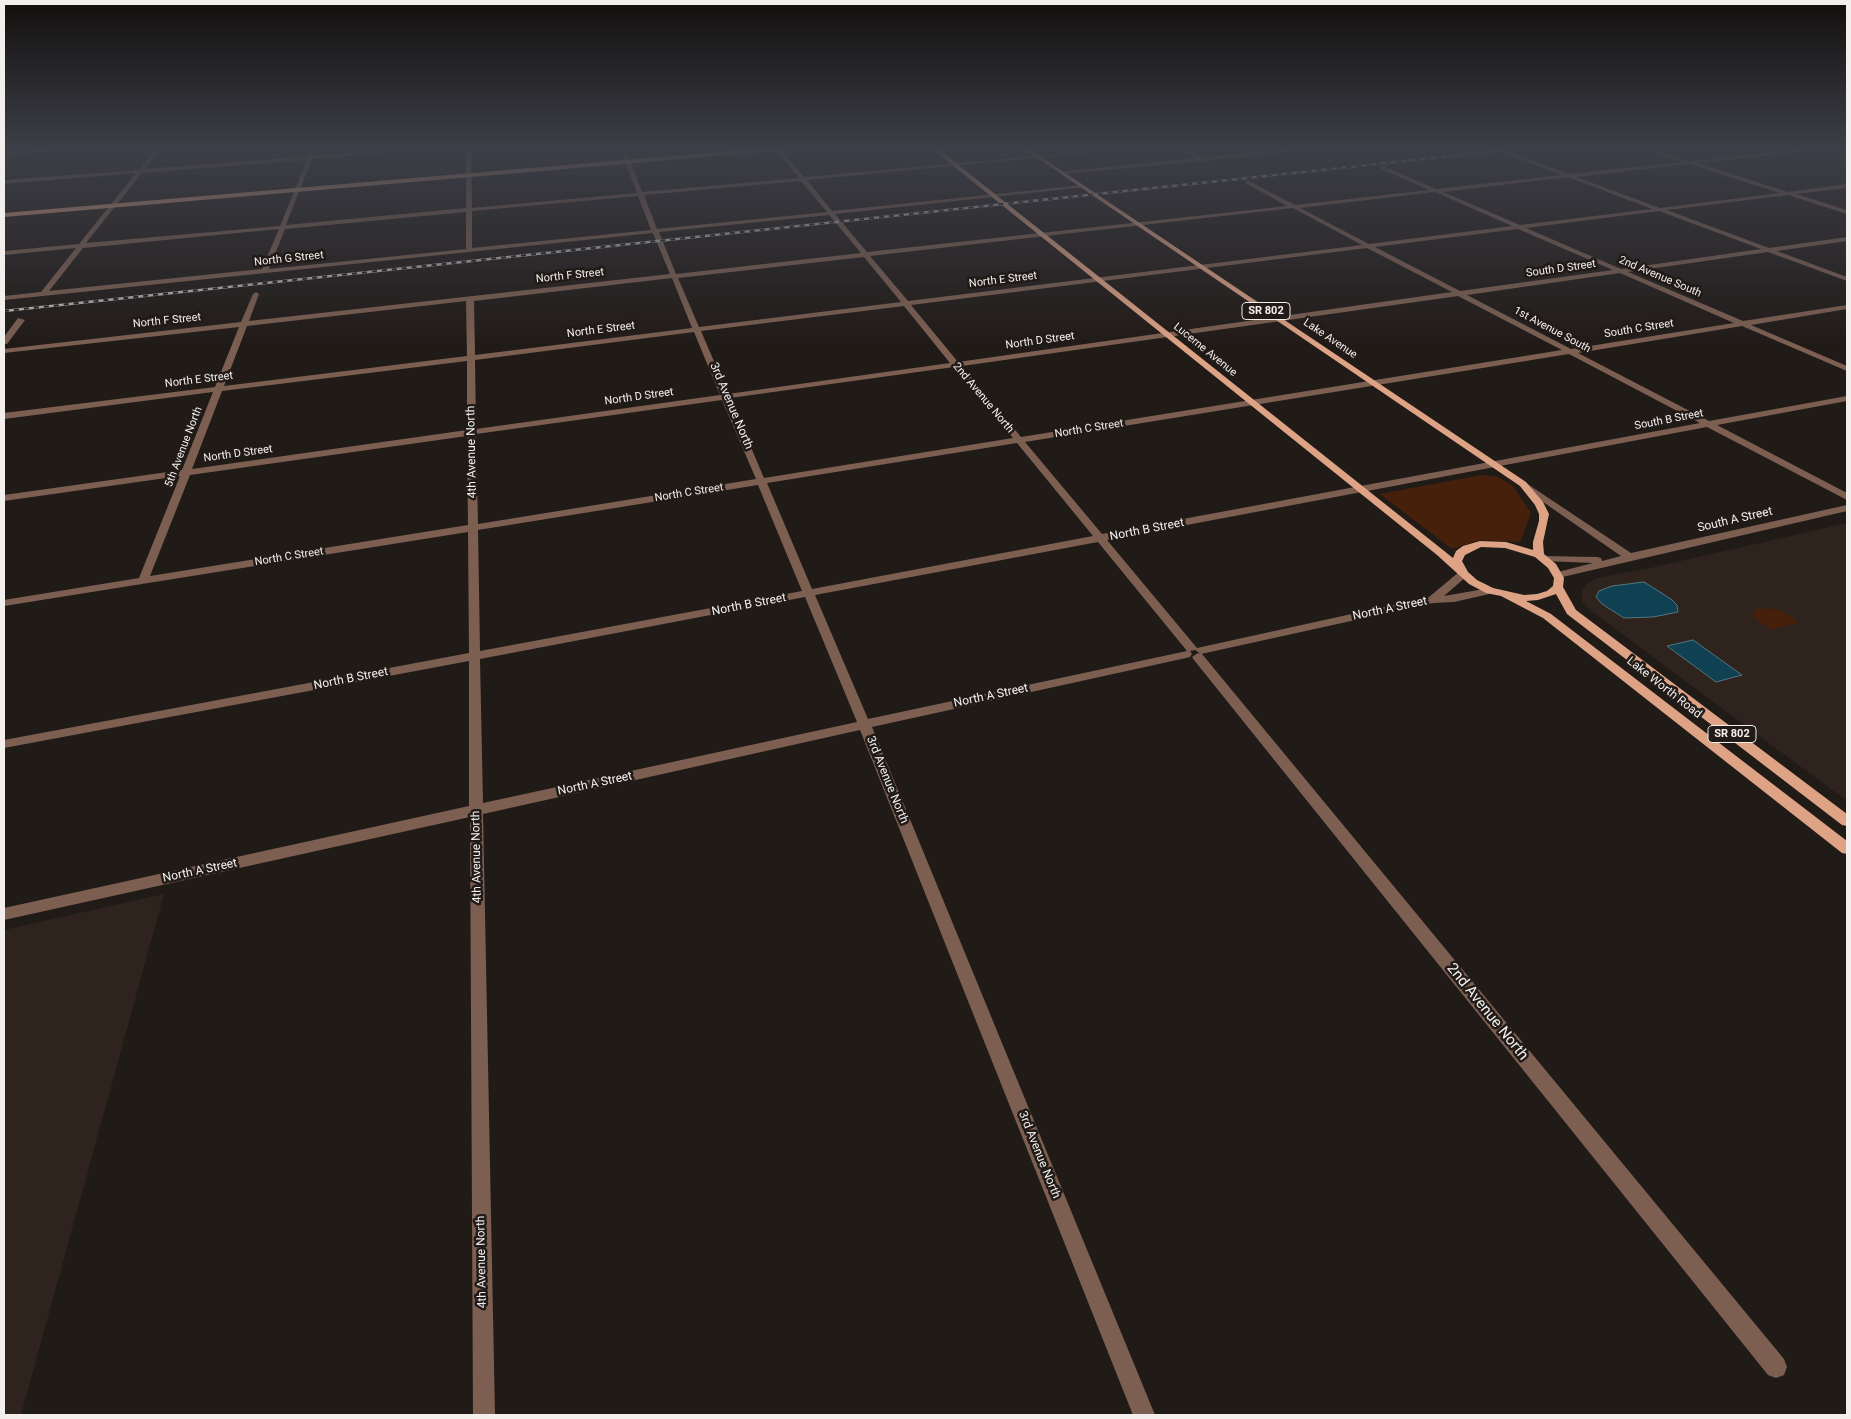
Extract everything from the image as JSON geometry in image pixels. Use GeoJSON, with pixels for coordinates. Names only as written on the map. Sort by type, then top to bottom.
{"type":"FeatureCollection","features":[{"type":"Feature","properties":{"kind":"main road","name":"Lucerne Avenue"},"geometry":{"type":"LineString","coordinates":[[1017,214],[1360,490],[1426,540],[1462,572]]}},
{"type":"Feature","properties":{"kind":"main road","name":"Lake Avenue"},"geometry":{"type":"LineString","coordinates":[[1123,214],[1523,484],[1540,504],[1544,514],[1538,542],[1542,557]]}},
{"type":"Feature","properties":{"kind":"main road"},"geometry":{"type":"LineString","coordinates":[[1462,572],[1457,561],[1460,554],[1468,548],[1480,544],[1506,545],[1542,557]]}},
{"type":"Feature","properties":{"kind":"main road","name":"SR 802"},"geometry":{"type":"LineString","coordinates":[[1542,557],[1552,566],[1558,581]]}},
{"type":"Feature","properties":{"kind":"main road","name":"SR 802"},"geometry":{"type":"LineString","coordinates":[[1462,572],[1490,591],[1505,595]]}},
{"type":"Feature","properties":{"kind":"main road"},"geometry":{"type":"LineString","coordinates":[[1505,595],[1524,598],[1538,597],[1551,593],[1558,581]]}},
{"type":"Feature","properties":{"kind":"main road","name":"Lake Worth Road"},"geometry":{"type":"LineString","coordinates":[[1558,581],[1571,612],[1847,822]]}},
{"type":"Feature","properties":{"kind":"main road","name":"Lake Worth Road"},"geometry":{"type":"LineString","coordinates":[[1505,595],[1547,616],[1847,848]]}},
{"type":"Feature","properties":{"kind":"street"},"geometry":{"type":"LineString","coordinates":[[43,294],[105,214]]}},
{"type":"Feature","properties":{"kind":"street"},"geometry":{"type":"LineString","coordinates":[[265,271],[288,214]]}},
{"type":"Feature","properties":{"kind":"street"},"geometry":{"type":"LineString","coordinates":[[4,253],[422,214]]}},
{"type":"Feature","properties":{"kind":"street"},"geometry":{"type":"LineString","coordinates":[[468,214],[469,250]]}},
{"type":"Feature","properties":{"kind":"street","name":"3rd Avenue North"},"geometry":{"type":"LineString","coordinates":[[648,214],[864,724],[1144,1415]]}},
{"type":"Feature","properties":{"kind":"street","name":"North G Street"},"geometry":{"type":"LineString","coordinates":[[4,298],[818,214]]}},
{"type":"Feature","properties":{"kind":"street","name":"2nd Avenue North"},"geometry":{"type":"LineString","coordinates":[[831,214],[1194,652],[1776,1367]]}},
{"type":"Feature","properties":{"kind":"street","name":"North F Street"},"geometry":{"type":"LineString","coordinates":[[4,351],[1223,214]]}},
{"type":"Feature","properties":{"kind":"street","name":"1st Avenue South"},"geometry":{"type":"LineString","coordinates":[[1309,214],[1847,498]]}},
{"type":"Feature","properties":{"kind":"street","name":"2nd Avenue South"},"geometry":{"type":"LineString","coordinates":[[1491,214],[1847,369]]}},
{"type":"Feature","properties":{"kind":"street","name":"North E Street"},"geometry":{"type":"LineString","coordinates":[[4,416],[1625,214]]}},
{"type":"Feature","properties":{"kind":"street"},"geometry":{"type":"LineString","coordinates":[[1671,214],[1847,279]]}},
{"type":"Feature","properties":{"kind":"street","name":"South D Street"},"geometry":{"type":"LineString","coordinates":[[1278,319],[1847,239]]}},
{"type":"Feature","properties":{"kind":"street","name":"5th Avenue North"},"geometry":{"type":"LineString","coordinates":[[143,581],[256,294]]}},
{"type":"Feature","properties":{"kind":"street","name":"4th Avenue North"},"geometry":{"type":"LineString","coordinates":[[470,299],[484,1415]]}},
{"type":"Feature","properties":{"kind":"street","name":"South C Street"},"geometry":{"type":"LineString","coordinates":[[1374,383],[1847,307]]}},
{"type":"Feature","properties":{"kind":"street","name":"North D Street"},"geometry":{"type":"LineString","coordinates":[[4,498],[1278,319]]}},
{"type":"Feature","properties":{"kind":"street"},"geometry":{"type":"LineString","coordinates":[[4,342],[21,320]]}},
{"type":"Feature","properties":{"kind":"street","name":"North C Street"},"geometry":{"type":"LineString","coordinates":[[4,603],[1374,383]]}},
{"type":"Feature","properties":{"kind":"street","name":"South B Street"},"geometry":{"type":"LineString","coordinates":[[1494,464],[1847,398]]}},
{"type":"Feature","properties":{"kind":"street","name":"North B Street"},"geometry":{"type":"LineString","coordinates":[[4,744],[1494,464]]}},
{"type":"Feature","properties":{"kind":"street","name":"Lake Avenue"},"geometry":{"type":"LineString","coordinates":[[1523,484],[1628,557]]}},
{"type":"Feature","properties":{"kind":"street","name":"South A Street"},"geometry":{"type":"LineString","coordinates":[[1628,557],[1847,508]]}},
{"type":"Feature","properties":{"kind":"street"},"geometry":{"type":"LineString","coordinates":[[1542,557],[1612,561]]}},
{"type":"Feature","properties":{"kind":"street"},"geometry":{"type":"LineString","coordinates":[[1558,581],[1628,557]]}},
{"type":"Feature","properties":{"kind":"street","name":"North A Street"},"geometry":{"type":"LineString","coordinates":[[1433,600],[1462,572]]}},
{"type":"Feature","properties":{"kind":"street","name":"North A Street"},"geometry":{"type":"LineString","coordinates":[[4,914],[1433,600],[1454,599],[1490,591]]}},
{"type":"Feature","properties":{"kind":"shaded area"},"geometry":{"type":"Polygon","coordinates":[[[1482,475],[1498,477],[1513,486],[1531,513],[1520,542],[1480,540],[1452,549],[1380,494],[1482,475]]]}},
{"type":"Feature","properties":{"kind":"shaded area"},"geometry":{"type":"Polygon","coordinates":[[[1847,523],[1847,801],[1591,611],[1582,601],[1582,590],[1589,582],[1601,577],[1646,569],[1847,523]]]}},
{"type":"Feature","properties":{"kind":"shaded area"},"geometry":{"type":"Polygon","coordinates":[[[1764,608],[1779,610],[1800,622],[1771,630],[1754,617],[1753,610],[1764,608]]]}},
{"type":"Feature","properties":{"kind":"shaded area"},"geometry":{"type":"Polygon","coordinates":[[[164,894],[21,1415],[4,1415],[4,930],[164,894]]]}},
{"type":"Feature","properties":{"kind":"water"},"geometry":{"type":"Polygon","coordinates":[[[1644,582],[1671,599],[1677,605],[1678,612],[1653,617],[1624,618],[1602,604],[1596,597],[1599,591],[1612,586],[1644,582]]]}},
{"type":"Feature","properties":{"kind":"water"},"geometry":{"type":"Polygon","coordinates":[[[1693,640],[1742,675],[1716,682],[1667,646],[1693,640]]]}},
{"type":"Feature","properties":{"kind":"railway"},"geometry":{"type":"LineString","coordinates":[[4,311],[908,214]]}}]}
